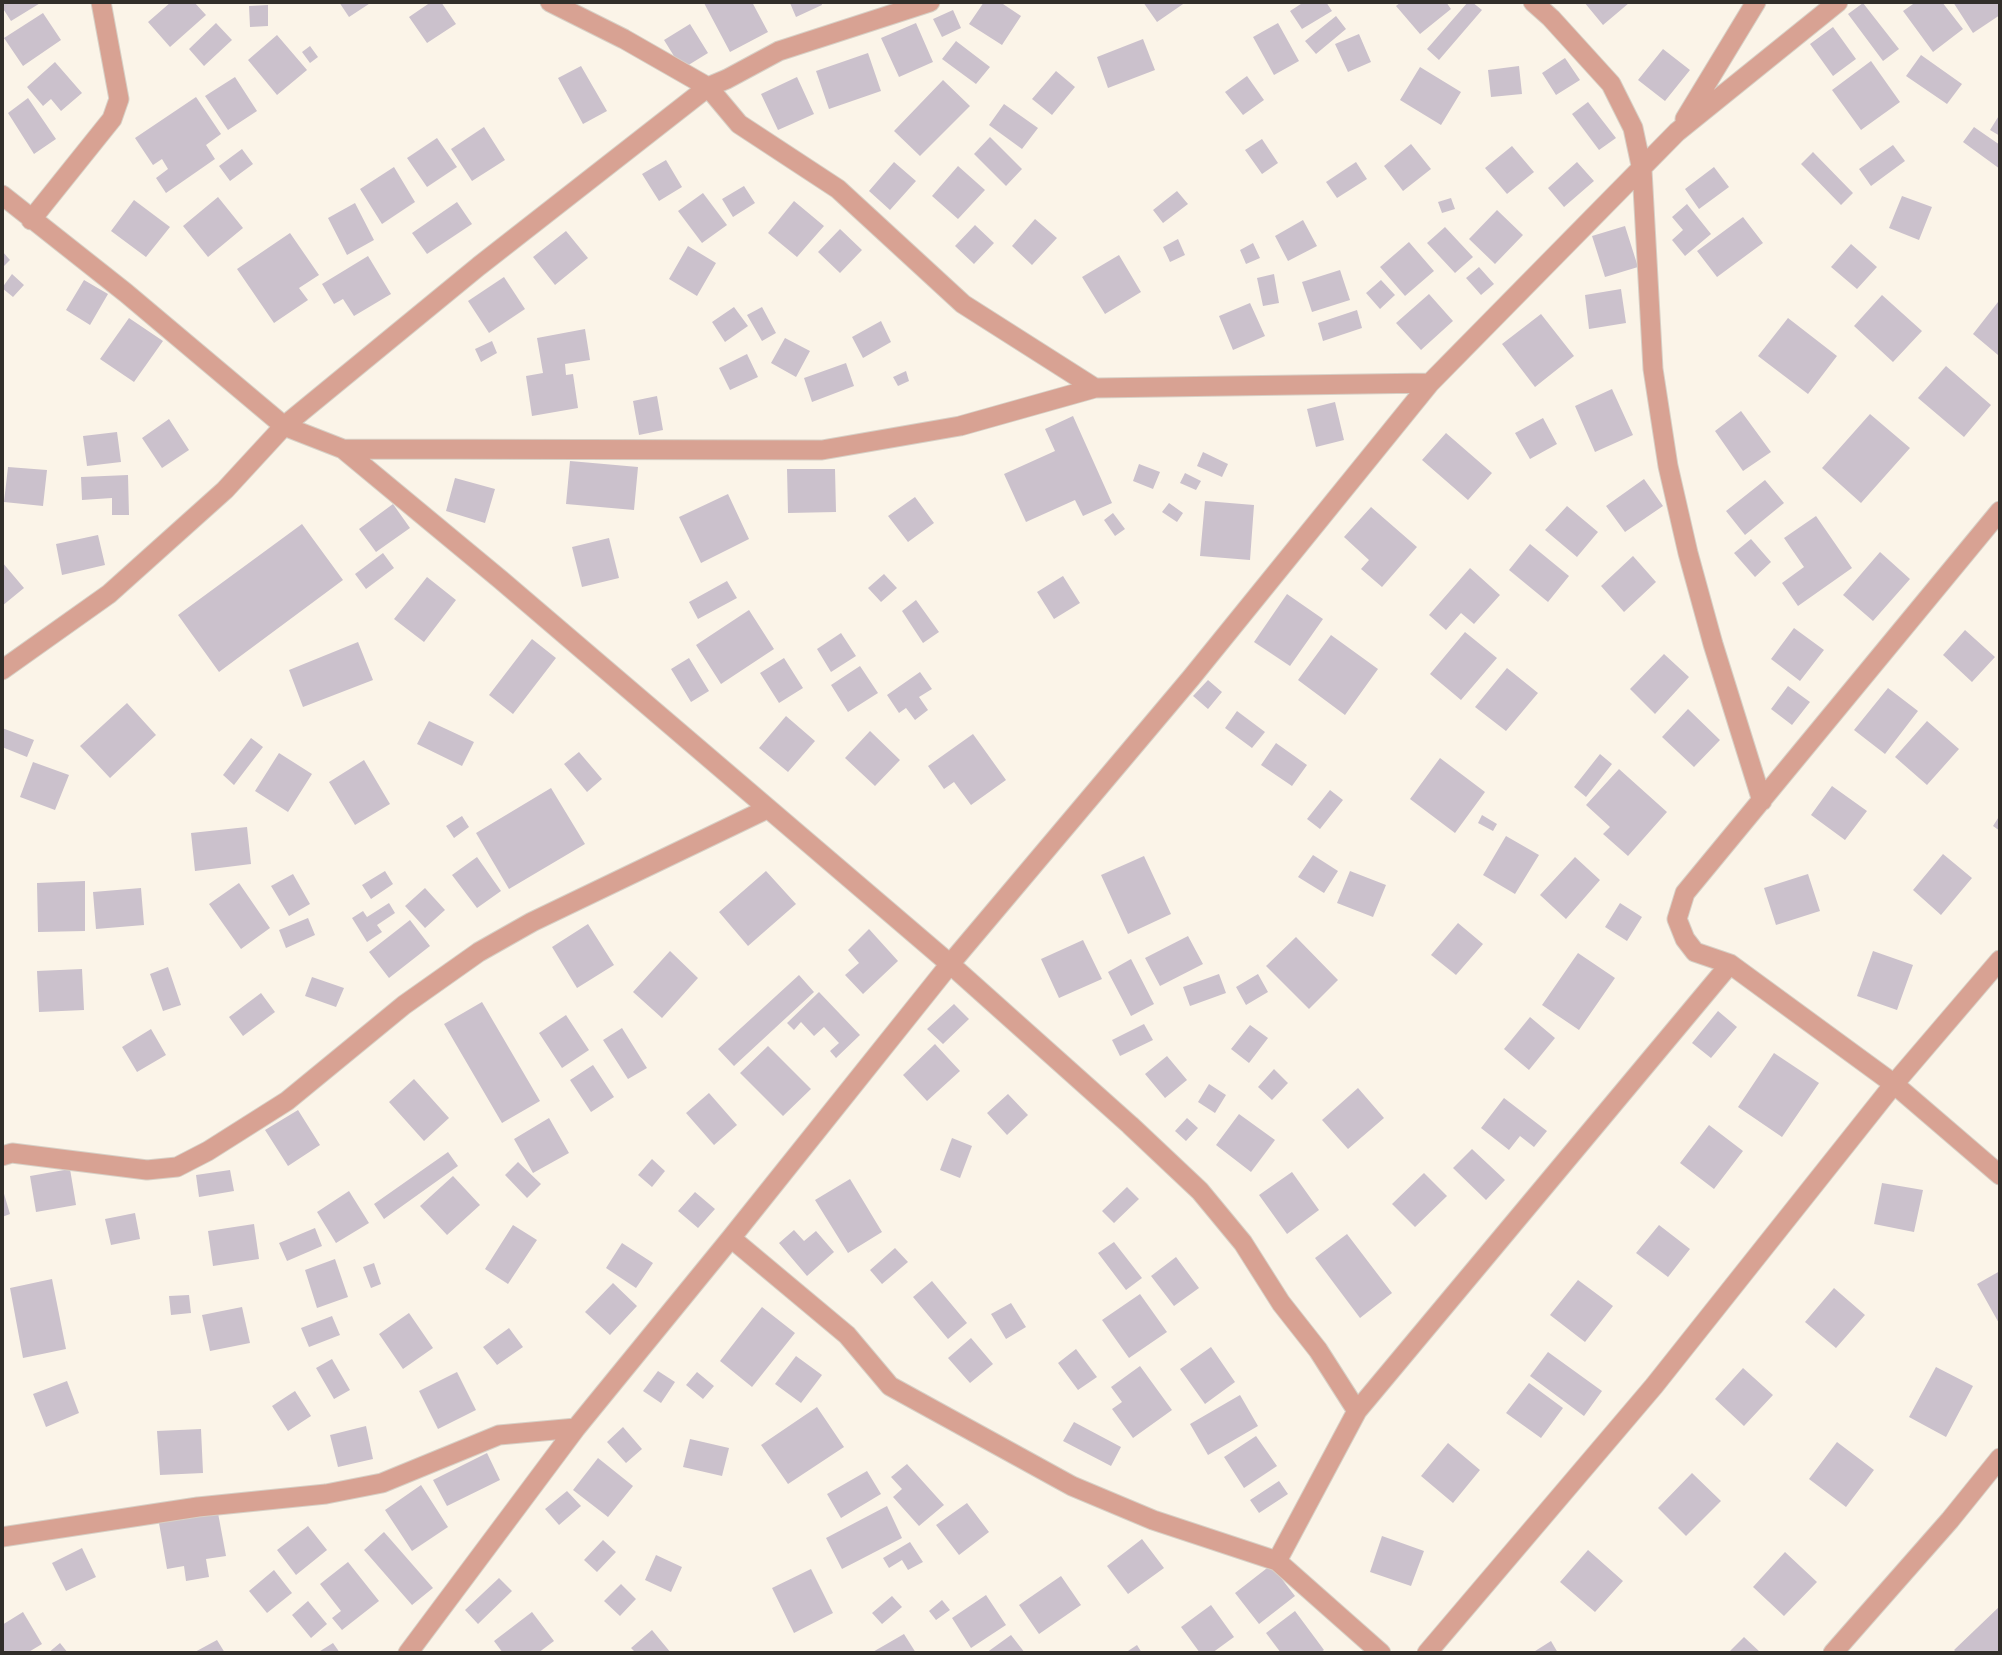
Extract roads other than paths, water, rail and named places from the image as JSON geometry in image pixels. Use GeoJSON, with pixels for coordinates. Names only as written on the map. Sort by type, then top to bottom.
{"type":"FeatureCollection","features":[{"type":"Feature","properties":{"kind":"street"},"geometry":{"type":"LineString","coordinates":[[31,219],[112,119],[119,99],[101,2]]}},
{"type":"Feature","properties":{"kind":"street"},"geometry":{"type":"LineString","coordinates":[[550,2],[624,39],[708,87],[739,124],[838,190],[963,304],[1095,388]]}},
{"type":"Feature","properties":{"kind":"street"},"geometry":{"type":"LineString","coordinates":[[2,670],[108,594],[225,490],[284,426],[479,267],[708,87],[779,51],[930,2]]}},
{"type":"Feature","properties":{"kind":"street"},"geometry":{"type":"LineString","coordinates":[[1533,2],[1611,84],[1633,128],[1642,170],[1653,369],[1668,467],[1713,644],[1762,801]]}},
{"type":"Feature","properties":{"kind":"street"},"geometry":{"type":"LineString","coordinates":[[1677,132],[1755,2]]}},
{"type":"Feature","properties":{"kind":"street"},"geometry":{"type":"LineString","coordinates":[[408,1653],[576,1427],[950,964],[1191,678],[1430,383],[1677,132],[1838,2]]}},
{"type":"Feature","properties":{"kind":"street"},"geometry":{"type":"LineString","coordinates":[[2,195],[126,293],[284,426],[343,449],[501,580],[950,964],[1130,1125],[1200,1191],[1243,1243],[1281,1303],[1318,1350],[1357,1411]]}},
{"type":"Feature","properties":{"kind":"street"},"geometry":{"type":"LineString","coordinates":[[343,449],[822,450],[960,426],[1095,388],[1430,383]]}},
{"type":"Feature","properties":{"kind":"street"},"geometry":{"type":"LineString","coordinates":[[2000,511],[1685,893],[1677,919],[1685,939],[1695,952],[1730,964],[1894,1084],[2000,1175]]}},
{"type":"Feature","properties":{"kind":"street"},"geometry":{"type":"LineString","coordinates":[[2,1156],[12,1153],[147,1170],[177,1167],[208,1151],[287,1101],[404,1005],[479,952],[532,922],[767,809]]}},
{"type":"Feature","properties":{"kind":"street"},"geometry":{"type":"LineString","coordinates":[[1427,1653],[1654,1386],[1894,1084],[2000,960]]}},
{"type":"Feature","properties":{"kind":"street"},"geometry":{"type":"LineString","coordinates":[[1277,1561],[1357,1411],[1730,964]]}},
{"type":"Feature","properties":{"kind":"street"},"geometry":{"type":"LineString","coordinates":[[731,1238],[847,1335],[890,1386],[1072,1486],[1153,1520],[1277,1561],[1381,1653]]}},
{"type":"Feature","properties":{"kind":"street"},"geometry":{"type":"LineString","coordinates":[[2,1537],[198,1507],[326,1494],[382,1483],[499,1435],[576,1427]]}},
{"type":"Feature","properties":{"kind":"street"},"geometry":{"type":"LineString","coordinates":[[1833,1653],[1950,1520],[2000,1458]]}}]}
